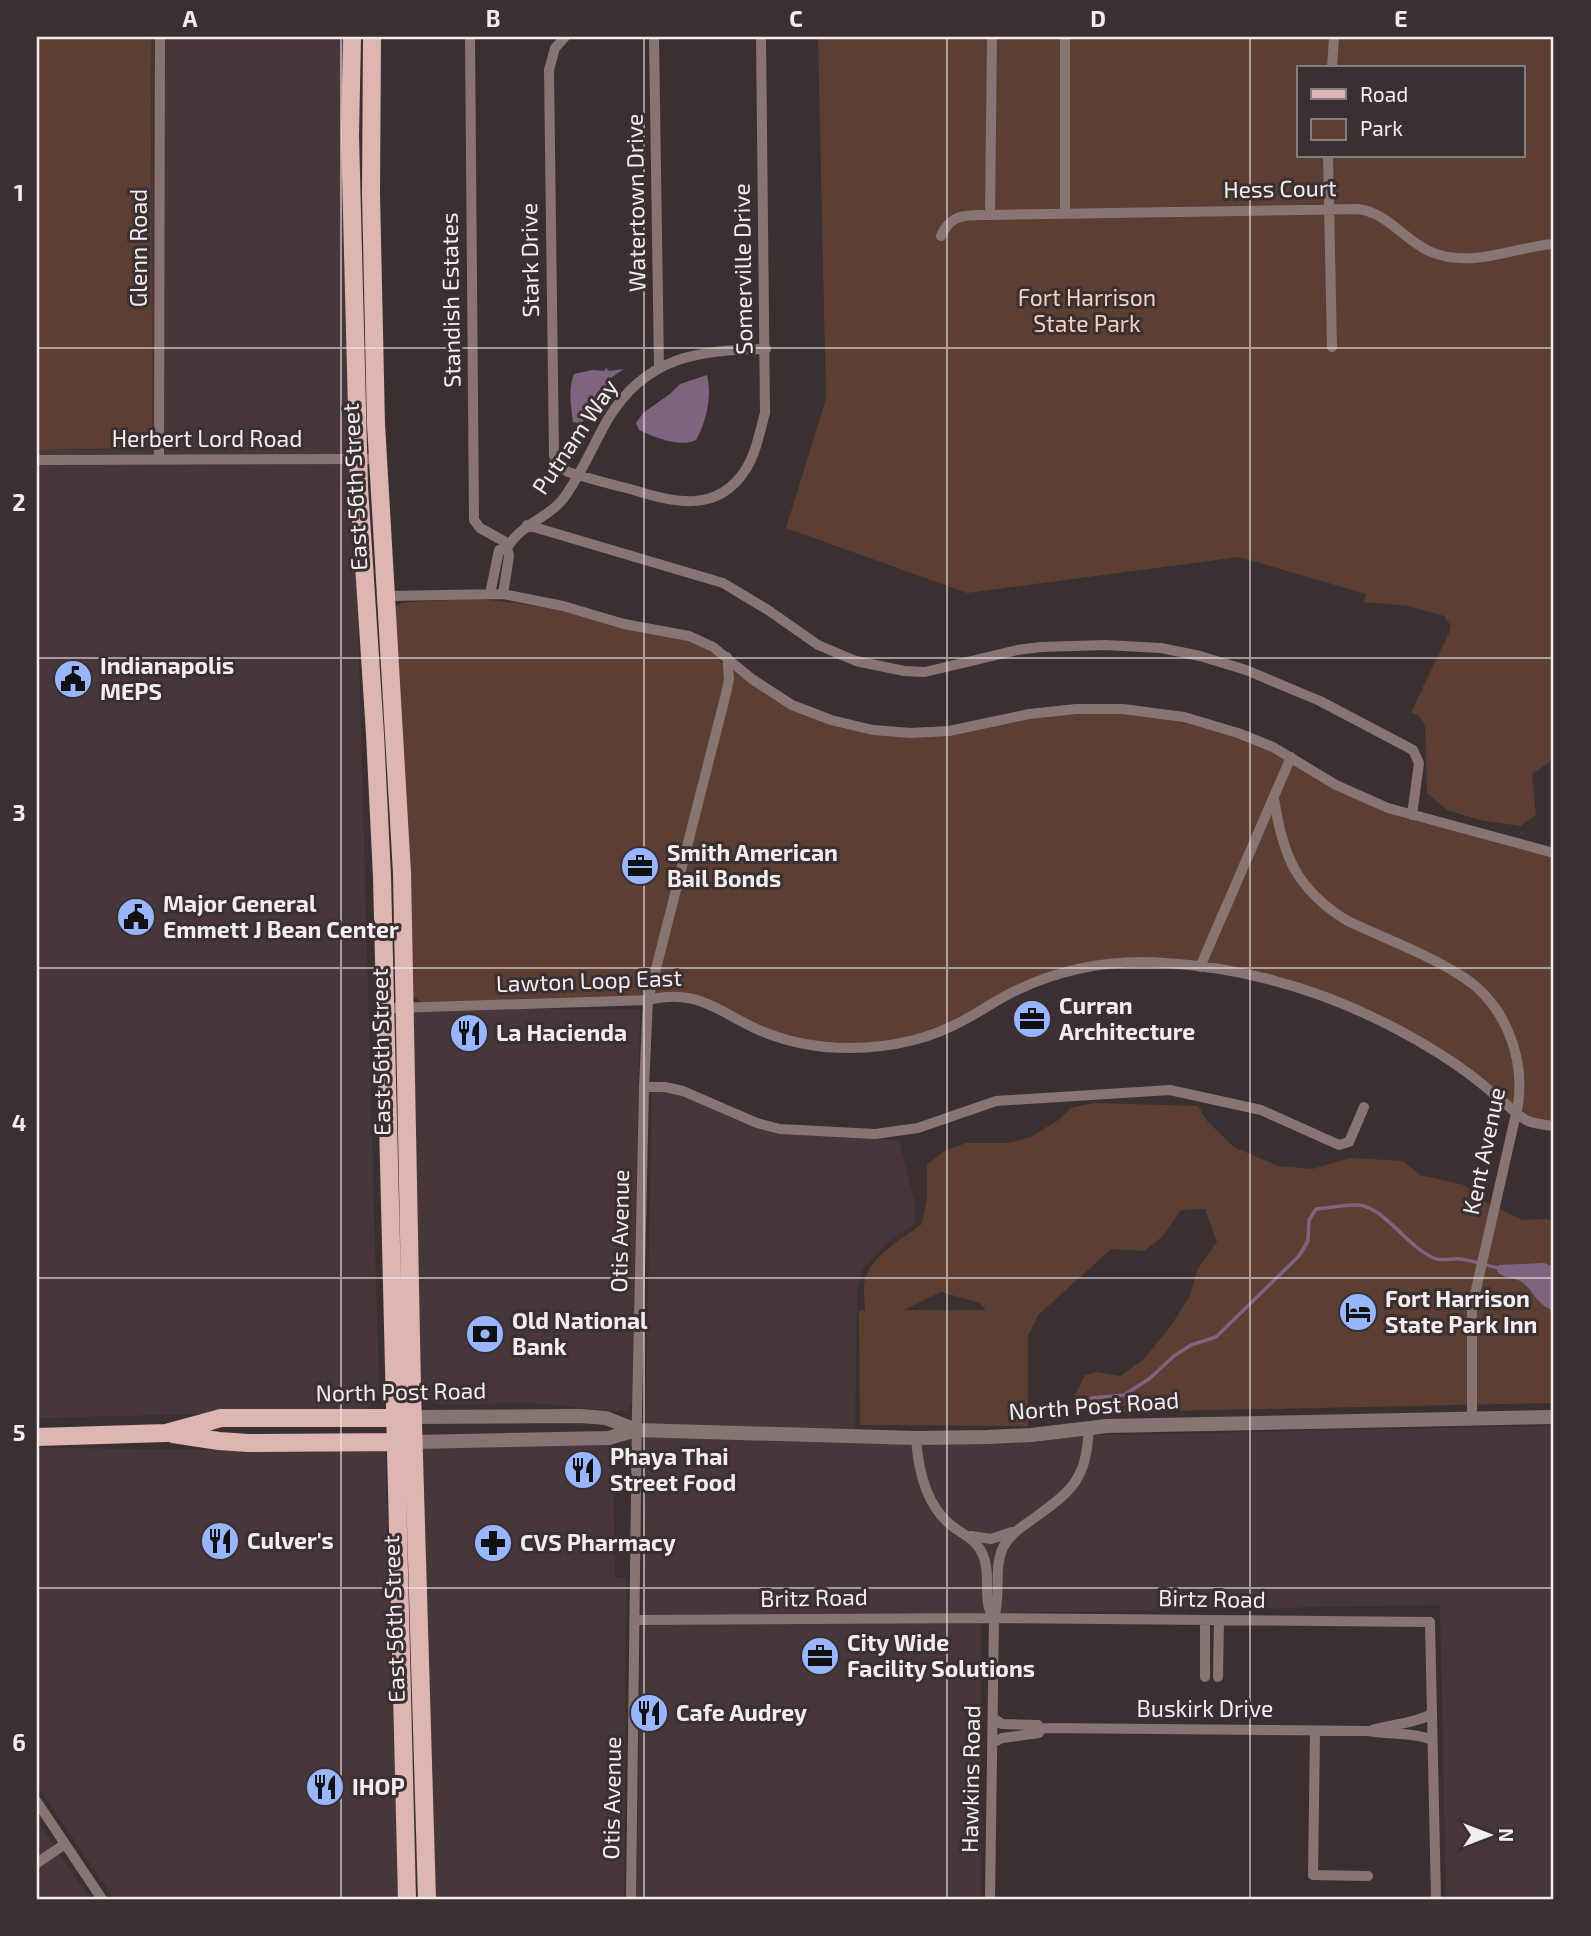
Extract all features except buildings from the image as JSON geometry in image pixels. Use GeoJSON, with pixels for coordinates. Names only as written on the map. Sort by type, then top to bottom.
{"type":"FeatureCollection","features":[{"type":"Feature","properties":{"kind":"main road","name":"East 56th Street"},"geometry":{"type":"LineString","coordinates":[[352,37],[350,135],[358,460],[382,877],[393,1418],[407,1899]]}},
{"type":"Feature","properties":{"kind":"main road","name":"East 56th Street"},"geometry":{"type":"LineString","coordinates":[[372,37],[372,234],[378,459],[400,813],[400,1008],[427,1899]]}},
{"type":"Feature","properties":{"kind":"main road","name":"North Post Road"},"geometry":{"type":"LineString","coordinates":[[166,1433],[220,1419],[412,1418]]}},
{"type":"Feature","properties":{"kind":"main road","name":"North Post Road"},"geometry":{"type":"LineString","coordinates":[[37,1437],[166,1433],[238,1442],[413,1442]]}},
{"type":"Feature","properties":{"kind":"main road"},"geometry":{"type":"LineString","coordinates":[[399,1629],[405,1634],[408,1644],[410,1680],[413,1684],[420,1684]]}},
{"type":"Feature","properties":{"kind":"main road"},"geometry":{"type":"LineString","coordinates":[[401,1727],[410,1733],[417,1796],[424,1805]]}},
{"type":"Feature","properties":{"kind":"street","name":"Glenn Road"},"geometry":{"type":"LineString","coordinates":[[159,460],[160,37]]}},
{"type":"Feature","properties":{"kind":"street","name":"Standish Estates"},"geometry":{"type":"LineString","coordinates":[[470,37],[474,520],[480,528],[508,546]]}},
{"type":"Feature","properties":{"kind":"street","name":"Stark Drive"},"geometry":{"type":"LineString","coordinates":[[565,37],[555,48],[549,70],[554,456],[561,468],[577,474]]}},
{"type":"Feature","properties":{"kind":"street","name":"Watertown Drive"},"geometry":{"type":"LineString","coordinates":[[654,37],[659,368]]}},
{"type":"Feature","properties":{"kind":"street","name":"Somerville Drive"},"geometry":{"type":"LineString","coordinates":[[577,474],[679,502],[704,500],[727,489],[750,462],[765,413],[761,37]]}},
{"type":"Feature","properties":{"kind":"street"},"geometry":{"type":"LineString","coordinates":[[940,236],[945,227],[955,219],[990,215],[992,37]]}},
{"type":"Feature","properties":{"kind":"street"},"geometry":{"type":"LineString","coordinates":[[1065,37],[1065,214]]}},
{"type":"Feature","properties":{"kind":"street"},"geometry":{"type":"LineString","coordinates":[[1332,66],[1334,37]]}},
{"type":"Feature","properties":{"kind":"street"},"geometry":{"type":"LineString","coordinates":[[1328,158],[1332,346]]}},
{"type":"Feature","properties":{"kind":"street","name":"Hess Court"},"geometry":{"type":"LineString","coordinates":[[990,215],[1356,209],[1376,213],[1420,247],[1452,258],[1487,258],[1524,248],[1554,244]]}},
{"type":"Feature","properties":{"kind":"street","name":"Putnam Way"},"geometry":{"type":"LineString","coordinates":[[489,594],[499,550],[508,546],[527,525],[548,513],[563,499],[622,399],[637,384],[659,368],[687,356],[709,351],[766,349]]}},
{"type":"Feature","properties":{"kind":"street","name":"Herbert Lord Road"},"geometry":{"type":"LineString","coordinates":[[37,460],[378,459]]}},
{"type":"Feature","properties":{"kind":"street"},"geometry":{"type":"LineString","coordinates":[[527,525],[723,583],[830,652],[856,661],[904,671],[925,672],[1017,650],[1077,645],[1154,648],[1192,654],[1235,666],[1320,701],[1413,750],[1419,763],[1412,815]]}},
{"type":"Feature","properties":{"kind":"street"},"geometry":{"type":"LineString","coordinates":[[503,594],[508,546]]}},
{"type":"Feature","properties":{"kind":"street"},"geometry":{"type":"LineString","coordinates":[[386,596],[503,594],[554,604],[624,624],[689,636],[727,657],[752,679],[792,705],[827,719],[859,727],[892,732],[935,732],[1048,711],[1123,709],[1175,716],[1216,726],[1263,743],[1362,797],[1412,815],[1554,853]]}},
{"type":"Feature","properties":{"kind":"street","name":"Otis Avenue"},"geometry":{"type":"LineString","coordinates":[[631,1899],[636,1430],[648,1000],[726,693],[729,679],[727,657]]}},
{"type":"Feature","properties":{"kind":"street"},"geometry":{"type":"LineString","coordinates":[[1199,967],[1291,757]]}},
{"type":"Feature","properties":{"kind":"street","name":"Kent Avenue"},"geometry":{"type":"LineString","coordinates":[[1274,797],[1277,822],[1287,854],[1306,886],[1323,903],[1355,924],[1465,978],[1483,993],[1498,1012],[1513,1042],[1519,1065],[1520,1093],[1474,1295],[1471,1317],[1472,1419]]}},
{"type":"Feature","properties":{"kind":"street","name":"Lawton Loop East"},"geometry":{"type":"LineString","coordinates":[[400,1008],[690,997],[772,1035],[813,1045],[864,1048],[901,1043],[941,1031],[1015,990],[1074,970],[1131,962],[1199,967],[1266,978],[1342,1003],[1441,1055],[1534,1123],[1554,1126]]}},
{"type":"Feature","properties":{"kind":"street"},"geometry":{"type":"LineString","coordinates":[[644,1087],[682,1091],[761,1125],[800,1132],[900,1132],[923,1127],[996,1101],[1170,1090],[1261,1110],[1339,1144],[1349,1142],[1364,1107]]}},
{"type":"Feature","properties":{"kind":"street","name":"North Post Road"},"geometry":{"type":"LineString","coordinates":[[412,1418],[580,1416],[606,1418],[636,1430]]}},
{"type":"Feature","properties":{"kind":"street","name":"North Post Road"},"geometry":{"type":"LineString","coordinates":[[413,1442],[609,1438],[636,1430],[916,1438],[1022,1436],[1089,1427],[1554,1417]]}},
{"type":"Feature","properties":{"kind":"street","name":"Hawkins Road"},"geometry":{"type":"LineString","coordinates":[[990,1899],[995,1618],[998,1606],[999,1563],[1002,1549],[1017,1531],[1063,1497],[1074,1485],[1085,1460],[1089,1427]]}},
{"type":"Feature","properties":{"kind":"street","name":"Hawkins Road"},"geometry":{"type":"LineString","coordinates":[[916,1438],[918,1467],[923,1483],[946,1520],[953,1527],[971,1536],[982,1552],[986,1562],[989,1610],[995,1618]]}},
{"type":"Feature","properties":{"kind":"street"},"geometry":{"type":"LineString","coordinates":[[971,1536],[991,1539],[1017,1531]]}},
{"type":"Feature","properties":{"kind":"street","name":"Britz Road"},"geometry":{"type":"LineString","coordinates":[[635,1620],[995,1618]]}},
{"type":"Feature","properties":{"kind":"street","name":"Birtz Road"},"geometry":{"type":"LineString","coordinates":[[995,1618],[1430,1622],[1432,1714]]}},
{"type":"Feature","properties":{"kind":"street"},"geometry":{"type":"LineString","coordinates":[[1205,1620],[1205,1677]]}},
{"type":"Feature","properties":{"kind":"street"},"geometry":{"type":"LineString","coordinates":[[1218,1676],[1219,1620]]}},
{"type":"Feature","properties":{"kind":"street"},"geometry":{"type":"LineString","coordinates":[[1432,1714],[1436,1899]]}},
{"type":"Feature","properties":{"kind":"street","name":"Buskirk Drive"},"geometry":{"type":"LineString","coordinates":[[1369,1731],[1395,1723],[1418,1721],[1432,1714]]}},
{"type":"Feature","properties":{"kind":"street","name":"Buskirk Drive"},"geometry":{"type":"LineString","coordinates":[[993,1718],[1002,1724],[1038,1725],[1040,1728],[1369,1731],[1395,1735],[1419,1734],[1432,1740]]}},
{"type":"Feature","properties":{"kind":"street","name":"Buskirk Drive"},"geometry":{"type":"LineString","coordinates":[[993,1743],[1002,1738],[1039,1733],[1040,1728]]}},
{"type":"Feature","properties":{"kind":"street"},"geometry":{"type":"LineString","coordinates":[[1315,1731],[1313,1875],[1368,1876]]}},
{"type":"Feature","properties":{"kind":"street"},"geometry":{"type":"LineString","coordinates":[[37,1802],[102,1899]]}},
{"type":"Feature","properties":{"kind":"street"},"geometry":{"type":"LineString","coordinates":[[37,1863],[65,1844]]}},
{"type":"Feature","properties":{"kind":"shaded area"},"geometry":{"type":"Polygon","coordinates":[[[151,37],[342,37],[379,1392],[378,1398],[366,1410],[37,1418],[37,450],[105,450],[149,445],[151,37]]]}},
{"type":"Feature","properties":{"kind":"shaded area"},"geometry":{"type":"Polygon","coordinates":[[[606,368],[609,371],[624,369],[612,377],[581,424],[573,422],[571,391],[574,374],[592,370],[604,371],[606,368]]]}},
{"type":"Feature","properties":{"kind":"shaded area"},"geometry":{"type":"Polygon","coordinates":[[[707,375],[708,408],[696,440],[675,442],[639,430],[636,423],[643,413],[680,384],[707,375]]]}},
{"type":"Feature","properties":{"kind":"shaded area"},"geometry":{"type":"Polygon","coordinates":[[[640,1009],[632,1402],[627,1412],[532,1403],[439,1404],[424,1400],[419,1390],[411,1012],[640,1009]]]}},
{"type":"Feature","properties":{"kind":"shaded area"},"geometry":{"type":"Polygon","coordinates":[[[669,1090],[783,1131],[899,1141],[916,1208],[913,1224],[888,1242],[863,1269],[857,1288],[855,1440],[1554,1426],[1554,1899],[1446,1899],[1440,1605],[981,1613],[981,1899],[636,1899],[652,1091],[669,1090]]]}},
{"type":"Feature","properties":{"kind":"shaded area"},"geometry":{"type":"Polygon","coordinates":[[[1544,1263],[1554,1267],[1554,1311],[1539,1302],[1523,1283],[1497,1271],[1499,1265],[1544,1263]]]}},
{"type":"Feature","properties":{"kind":"shaded area"},"geometry":{"type":"Polygon","coordinates":[[[613,1444],[615,1578],[626,1578],[624,1899],[433,1899],[422,1447],[613,1444]]]}},
{"type":"Feature","properties":{"kind":"shaded area"},"geometry":{"type":"Polygon","coordinates":[[[37,1448],[385,1451],[398,1899],[114,1899],[37,1785],[37,1448]]]}},
{"type":"Feature","properties":{"kind":"shaded area"},"geometry":{"type":"Polygon","coordinates":[[[37,1820],[90,1899],[37,1899],[37,1820]]]}},
{"type":"Feature","properties":{"kind":"green space"},"geometry":{"type":"Polygon","coordinates":[[[37,37],[151,37],[152,433],[149,445],[141,448],[37,450],[37,37]]]}},
{"type":"Feature","properties":{"kind":"green space","name":"Fort Harrison State Park"},"geometry":{"type":"Polygon","coordinates":[[[818,37],[1554,37],[1554,759],[1532,774],[1536,815],[1520,826],[1480,820],[1447,810],[1427,793],[1425,726],[1420,717],[1411,712],[1449,633],[1451,626],[1444,616],[1408,606],[1364,602],[1366,594],[1239,557],[967,593],[786,528],[826,399],[818,37]]]}},
{"type":"Feature","properties":{"kind":"green space"},"geometry":{"type":"Polygon","coordinates":[[[478,599],[567,611],[678,637],[704,648],[722,664],[724,679],[646,988],[642,995],[421,1002],[412,995],[395,607],[410,602],[478,599]]]}},
{"type":"Feature","properties":{"kind":"green space"},"geometry":{"type":"Polygon","coordinates":[[[727,657],[792,705],[892,732],[1123,709],[1238,733],[1361,797],[1554,853],[1554,1126],[1534,1123],[1480,1082],[1342,1003],[1189,965],[1074,969],[967,1019],[901,1043],[799,1043],[703,1001],[648,1000],[726,693],[727,657]]]}},
{"type":"Feature","properties":{"kind":"green space"},"geometry":{"type":"Polygon","coordinates":[[[1093,1103],[1198,1106],[1207,1121],[1234,1147],[1278,1166],[1312,1169],[1350,1158],[1403,1161],[1420,1175],[1464,1185],[1487,1203],[1523,1220],[1548,1219],[1554,1223],[1554,1403],[1121,1412],[1127,1405],[1095,1412],[1073,1399],[1085,1375],[1097,1372],[1120,1376],[1143,1360],[1170,1327],[1190,1296],[1197,1270],[1217,1242],[1205,1209],[1181,1210],[1162,1237],[1144,1251],[1111,1249],[1038,1315],[1028,1336],[1028,1426],[860,1425],[859,1311],[865,1310],[865,1281],[870,1268],[883,1253],[922,1224],[927,1198],[927,1165],[944,1151],[966,1143],[1008,1143],[1031,1137],[1060,1119],[1071,1108],[1093,1103]],[[941,1292],[904,1310],[986,1310],[980,1303],[941,1292]]]}},
{"type":"Feature","properties":{"kind":"waterway"},"geometry":{"type":"LineString","coordinates":[[1091,1398],[1124,1395],[1149,1379],[1174,1356],[1191,1345],[1216,1337],[1299,1256],[1308,1241],[1309,1220],[1316,1209],[1354,1205],[1369,1208],[1387,1220],[1424,1253],[1434,1258],[1461,1259],[1498,1268]]}},
{"type":"Feature","properties":{"kind":"place","name":"Indianapolis MEPS"},"geometry":{"type":"Point","coordinates":[73,679]}},
{"type":"Feature","properties":{"kind":"place","name":"Smith American Bail Bonds"},"geometry":{"type":"Point","coordinates":[640,866]}},
{"type":"Feature","properties":{"kind":"place","name":"Major General Emmett J Bean Center"},"geometry":{"type":"Point","coordinates":[136,917]}},
{"type":"Feature","properties":{"kind":"place","name":"Curran Architecture"},"geometry":{"type":"Point","coordinates":[1032,1019]}},
{"type":"Feature","properties":{"kind":"place","name":"La Hacienda"},"geometry":{"type":"Point","coordinates":[469,1033]}},
{"type":"Feature","properties":{"kind":"place","name":"Fort Harrison State Park Inn"},"geometry":{"type":"Point","coordinates":[1358,1312]}},
{"type":"Feature","properties":{"kind":"place","name":"Old National Bank"},"geometry":{"type":"Point","coordinates":[485,1334]}},
{"type":"Feature","properties":{"kind":"place","name":"Phaya Thai Street Food"},"geometry":{"type":"Point","coordinates":[583,1470]}},
{"type":"Feature","properties":{"kind":"place","name":"Culver's"},"geometry":{"type":"Point","coordinates":[220,1541]}},
{"type":"Feature","properties":{"kind":"place","name":"CVS Pharmacy"},"geometry":{"type":"Point","coordinates":[493,1543]}},
{"type":"Feature","properties":{"kind":"place","name":"City Wide Facility Solutions"},"geometry":{"type":"Point","coordinates":[820,1656]}},
{"type":"Feature","properties":{"kind":"place","name":"Cafe Audrey"},"geometry":{"type":"Point","coordinates":[649,1713]}},
{"type":"Feature","properties":{"kind":"place","name":"IHOP"},"geometry":{"type":"Point","coordinates":[325,1787]}}]}
